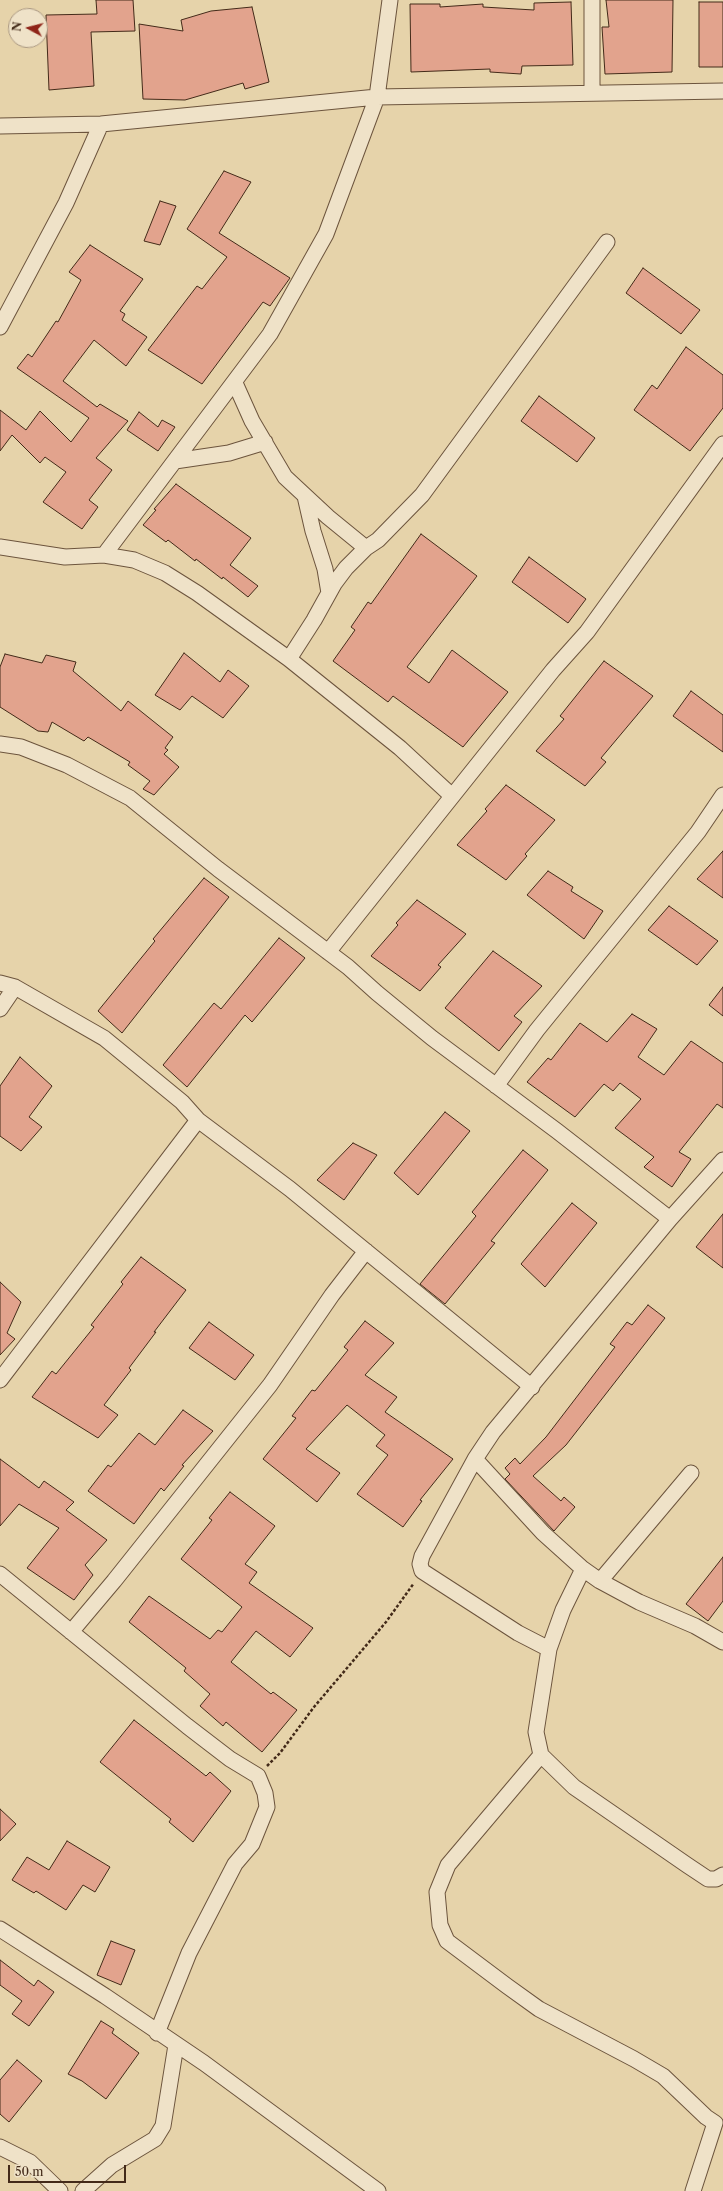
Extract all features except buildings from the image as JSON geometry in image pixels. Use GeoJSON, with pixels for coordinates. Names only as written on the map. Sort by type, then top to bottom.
{"type":"FeatureCollection","features":[{"type":"Feature","properties":{"kind":"street"},"geometry":{"type":"LineString","coordinates":[[104,555],[235,383],[270,334],[326,234],[377,97],[390,0]]}},
{"type":"Feature","properties":{"kind":"street"},"geometry":{"type":"LineString","coordinates":[[592,0],[592,93]]}},
{"type":"Feature","properties":{"kind":"street"},"geometry":{"type":"LineString","coordinates":[[0,126],[101,124],[377,97],[723,91]]}},
{"type":"Feature","properties":{"kind":"street"},"geometry":{"type":"LineString","coordinates":[[0,326],[66,204],[101,124]]}},
{"type":"Feature","properties":{"kind":"street"},"geometry":{"type":"LineString","coordinates":[[289,659],[346,568],[366,548],[378,540],[422,495],[590,268],[607,242]]}},
{"type":"Feature","properties":{"kind":"street"},"geometry":{"type":"LineString","coordinates":[[235,383],[252,421],[285,477],[328,517],[366,548]]}},
{"type":"Feature","properties":{"kind":"street"},"geometry":{"type":"LineString","coordinates":[[175,461],[229,454],[265,442]]}},
{"type":"Feature","properties":{"kind":"street"},"geometry":{"type":"LineString","coordinates":[[328,952],[553,670],[587,632],[723,444]]}},
{"type":"Feature","properties":{"kind":"street"},"geometry":{"type":"LineString","coordinates":[[305,496],[313,530],[325,569],[329,593]]}},
{"type":"Feature","properties":{"kind":"street"},"geometry":{"type":"LineString","coordinates":[[0,547],[66,557],[104,555],[134,560],[165,573],[197,593],[289,659],[400,748],[452,796]]}},
{"type":"Feature","properties":{"kind":"street"},"geometry":{"type":"LineString","coordinates":[[0,744],[21,747],[68,765],[130,798],[218,869],[328,952],[432,1038],[670,1219]]}},
{"type":"Feature","properties":{"kind":"street"},"geometry":{"type":"LineString","coordinates":[[496,1086],[541,1024],[698,832],[723,796]]}},
{"type":"Feature","properties":{"kind":"street"},"geometry":{"type":"LineString","coordinates":[[0,983],[15,987],[104,1038],[182,1102],[198,1120],[290,1189],[532,1387]]}},
{"type":"Feature","properties":{"kind":"street"},"geometry":{"type":"LineString","coordinates":[[0,1009],[15,987]]}},
{"type":"Feature","properties":{"kind":"street"},"geometry":{"type":"LineString","coordinates":[[0,1380],[198,1120]]}},
{"type":"Feature","properties":{"kind":"street"},"geometry":{"type":"LineString","coordinates":[[549,1649],[518,1633],[422,1571],[420,1564],[422,1556],[475,1459],[493,1432],[532,1387],[670,1219],[723,1160]]}},
{"type":"Feature","properties":{"kind":"street"},"geometry":{"type":"LineString","coordinates":[[71,1632],[270,1385],[305,1334],[366,1251]]}},
{"type":"Feature","properties":{"kind":"street"},"geometry":{"type":"LineString","coordinates":[[475,1459],[543,1533],[583,1569],[600,1581],[639,1602],[696,1626],[723,1642]]}},
{"type":"Feature","properties":{"kind":"street"},"geometry":{"type":"LineString","coordinates":[[600,1581],[691,1473]]}},
{"type":"Feature","properties":{"kind":"street"},"geometry":{"type":"LineString","coordinates":[[583,1569],[563,1610],[549,1649],[536,1732],[541,1755],[574,1787],[708,1879],[723,1875]]}},
{"type":"Feature","properties":{"kind":"street"},"geometry":{"type":"LineString","coordinates":[[0,1574],[187,1726],[230,1759],[258,1776],[265,1793],[267,1807],[261,1824],[252,1844],[235,1864],[189,1953],[157,2033]]}},
{"type":"Feature","properties":{"kind":"street"},"geometry":{"type":"LineString","coordinates":[[541,1755],[448,1865],[437,1892],[440,1925],[447,1941],[539,2009],[634,2058],[664,2076],[706,2117],[719,2125],[693,2191]]}},
{"type":"Feature","properties":{"kind":"street"},"geometry":{"type":"LineString","coordinates":[[0,1929],[105,1996],[157,2033],[204,2063],[378,2191]]}},
{"type":"Feature","properties":{"kind":"street"},"geometry":{"type":"LineString","coordinates":[[83,2191],[112,2165],[155,2139],[163,2126],[176,2045]]}},
{"type":"Feature","properties":{"kind":"street"},"geometry":{"type":"LineString","coordinates":[[0,2147],[30,2162],[60,2191]]}},
{"type":"Feature","properties":{"kind":"path"},"geometry":{"type":"LineString","coordinates":[[258,1776],[280,1753],[314,1707],[386,1622],[422,1571]]}}]}
